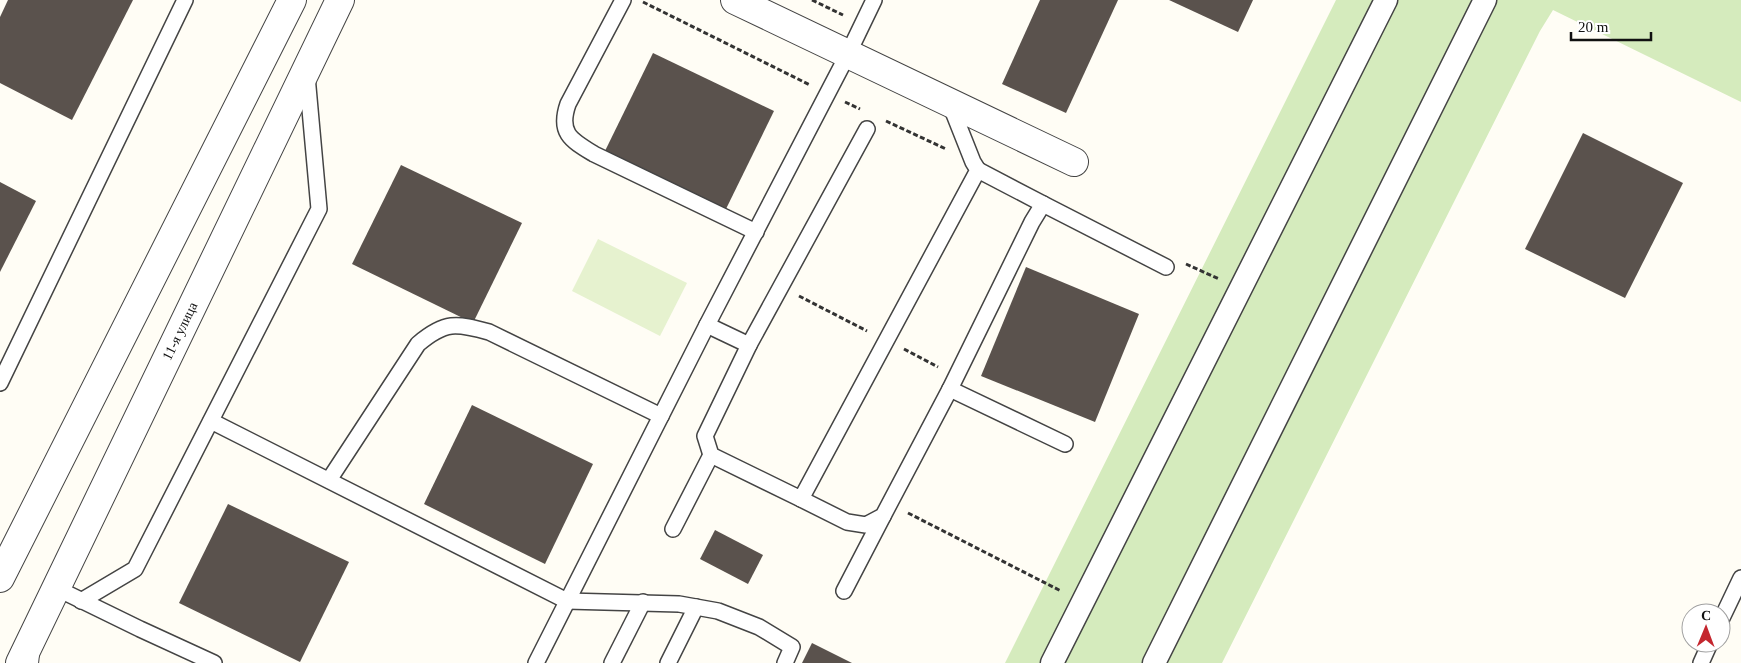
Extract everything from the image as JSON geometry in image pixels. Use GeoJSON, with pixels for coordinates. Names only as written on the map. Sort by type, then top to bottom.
{"type":"FeatureCollection","features":[{"type":"Feature","properties":{"kind":"street"},"geometry":{"type":"LineString","coordinates":[[0,578],[292,0]]}},
{"type":"Feature","properties":{"kind":"street","name":"11-я улица"},"geometry":{"type":"LineString","coordinates":[[23,660],[340,0]]}},
{"type":"Feature","properties":{"kind":"street"},"geometry":{"type":"LineString","coordinates":[[735,0],[1074,162]]}},
{"type":"Feature","properties":{"kind":"street"},"geometry":{"type":"LineString","coordinates":[[1052,663],[1386,0]]}},
{"type":"Feature","properties":{"kind":"street"},"geometry":{"type":"LineString","coordinates":[[1154,663],[1485,0]]}},
{"type":"Feature","properties":{"kind":"lane"},"geometry":{"type":"LineString","coordinates":[[0,383],[185,0]]}},
{"type":"Feature","properties":{"kind":"lane"},"geometry":{"type":"LineString","coordinates":[[623,0],[568,104],[563,118],[566,131],[573,142],[594,154],[756,232]]}},
{"type":"Feature","properties":{"kind":"lane"},"geometry":{"type":"LineString","coordinates":[[536,663],[874,0]]}},
{"type":"Feature","properties":{"kind":"lane"},"geometry":{"type":"LineString","coordinates":[[81,601],[135,569],[319,209],[307,68]]}},
{"type":"Feature","properties":{"kind":"lane"},"geometry":{"type":"LineString","coordinates":[[950,103],[976,166],[1043,204],[1172,263]]}},
{"type":"Feature","properties":{"kind":"lane"},"geometry":{"type":"LineString","coordinates":[[672,529],[711,455],[706,436],[749,345],[867,130]]}},
{"type":"Feature","properties":{"kind":"lane"},"geometry":{"type":"LineString","coordinates":[[801,499],[976,166]]}},
{"type":"Feature","properties":{"kind":"lane"},"geometry":{"type":"LineString","coordinates":[[844,591],[950,389],[1032,222],[1043,204]]}},
{"type":"Feature","properties":{"kind":"lane"},"geometry":{"type":"LineString","coordinates":[[707,325],[749,345]]}},
{"type":"Feature","properties":{"kind":"lane"},"geometry":{"type":"LineString","coordinates":[[329,480],[418,344],[433,331],[450,326],[468,326],[489,332],[661,416]]}},
{"type":"Feature","properties":{"kind":"lane"},"geometry":{"type":"LineString","coordinates":[[950,389],[1065,444]]}},
{"type":"Feature","properties":{"kind":"lane"},"geometry":{"type":"LineString","coordinates":[[211,421],[567,601],[679,604],[718,611],[759,627],[792,647],[785,663]]}},
{"type":"Feature","properties":{"kind":"lane"},"geometry":{"type":"LineString","coordinates":[[711,455],[847,522],[866,525],[887,510]]}},
{"type":"Feature","properties":{"kind":"lane"},"geometry":{"type":"LineString","coordinates":[[1729,603],[1741,578]]}},
{"type":"Feature","properties":{"kind":"lane"},"geometry":{"type":"LineString","coordinates":[[56,588],[214,663]]}},
{"type":"Feature","properties":{"kind":"lane"},"geometry":{"type":"LineString","coordinates":[[612,663],[643,602]]}},
{"type":"Feature","properties":{"kind":"lane"},"geometry":{"type":"LineString","coordinates":[[668,663],[696,607]]}},
{"type":"Feature","properties":{"kind":"path"},"geometry":{"type":"LineString","coordinates":[[638,0],[862,110]]}},
{"type":"Feature","properties":{"kind":"path"},"geometry":{"type":"LineString","coordinates":[[812,0],[862,25]]}},
{"type":"Feature","properties":{"kind":"path"},"geometry":{"type":"LineString","coordinates":[[879,118],[976,166]]}},
{"type":"Feature","properties":{"kind":"path"},"geometry":{"type":"LineString","coordinates":[[1172,263],[1240,289]]}},
{"type":"Feature","properties":{"kind":"path"},"geometry":{"type":"LineString","coordinates":[[887,510],[1082,602]]}},
{"type":"Feature","properties":{"kind":"green space"},"geometry":{"type":"Polygon","coordinates":[[[1336,0],[1741,0],[1741,102],[1553,10],[1540,31],[1222,663],[1005,663],[1336,0]]]}},
{"type":"Feature","properties":{"kind":"green space"},"geometry":{"type":"Polygon","coordinates":[[[598,239],[687,283],[660,336],[572,291],[598,239]]]}},
{"type":"Feature","properties":{"kind":"building"},"geometry":{"type":"Polygon","coordinates":[[[8,0],[133,0],[72,120],[0,83],[0,17],[8,0]]]}},
{"type":"Feature","properties":{"kind":"building"},"geometry":{"type":"Polygon","coordinates":[[[1040,0],[1118,0],[1066,113],[1002,84],[1040,0]]]}},
{"type":"Feature","properties":{"kind":"building"},"geometry":{"type":"Polygon","coordinates":[[[1169,0],[1253,0],[1238,32],[1169,0]]]}},
{"type":"Feature","properties":{"kind":"building"},"geometry":{"type":"Polygon","coordinates":[[[653,53],[774,111],[725,211],[604,153],[653,53]]]}},
{"type":"Feature","properties":{"kind":"building"},"geometry":{"type":"Polygon","coordinates":[[[1583,133],[1683,183],[1625,298],[1525,249],[1583,133]]]}},
{"type":"Feature","properties":{"kind":"building"},"geometry":{"type":"Polygon","coordinates":[[[401,165],[522,223],[473,323],[352,264],[401,165]]]}},
{"type":"Feature","properties":{"kind":"building"},"geometry":{"type":"Polygon","coordinates":[[[0,182],[36,201],[0,272],[0,182]]]}},
{"type":"Feature","properties":{"kind":"building"},"geometry":{"type":"Polygon","coordinates":[[[1026,267],[1139,314],[1095,422],[981,376],[1026,267]]]}},
{"type":"Feature","properties":{"kind":"building"},"geometry":{"type":"Polygon","coordinates":[[[472,405],[593,464],[545,564],[424,504],[472,405]]]}},
{"type":"Feature","properties":{"kind":"building"},"geometry":{"type":"Polygon","coordinates":[[[228,504],[349,562],[300,662],[179,603],[228,504]]]}},
{"type":"Feature","properties":{"kind":"building"},"geometry":{"type":"Polygon","coordinates":[[[715,530],[763,555],[748,584],[700,559],[715,530]]]}},
{"type":"Feature","properties":{"kind":"building"},"geometry":{"type":"Polygon","coordinates":[[[812,643],[852,663],[802,663],[812,643]]]}}]}
